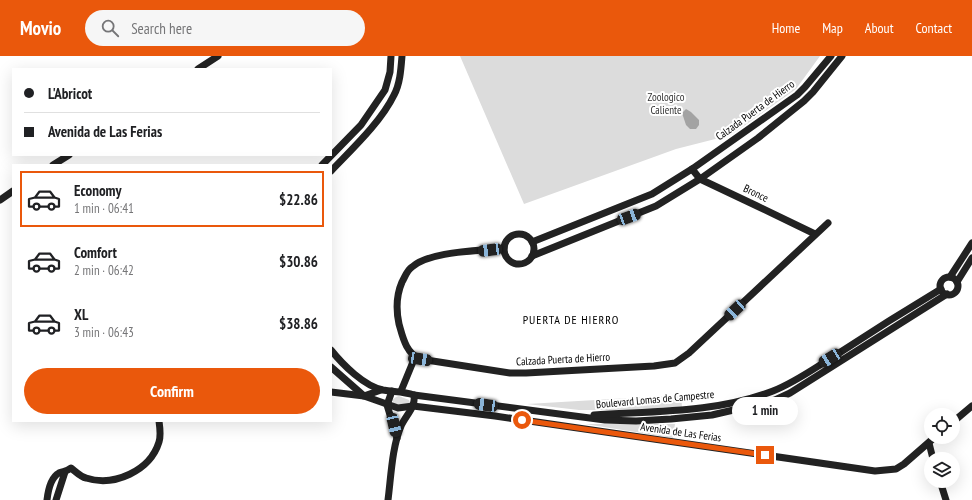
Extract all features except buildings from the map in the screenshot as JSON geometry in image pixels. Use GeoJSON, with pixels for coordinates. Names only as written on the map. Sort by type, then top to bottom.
{"type":"FeatureCollection","features":[{"type":"Feature","properties":{"kind":"main road"},"geometry":{"type":"LineString","coordinates":[[200,68],[218,56]]}},
{"type":"Feature","properties":{"kind":"main road"},"geometry":{"type":"LineString","coordinates":[[332,155],[361,125],[386,90],[390,72],[391,56]]}},
{"type":"Feature","properties":{"kind":"main road"},"geometry":{"type":"LineString","coordinates":[[332,170],[368,132],[395,95],[402,56]]}},
{"type":"Feature","properties":{"kind":"main road","name":"Calzada Puerta de Hierro"},"geometry":{"type":"LineString","coordinates":[[532,242],[652,194],[692,168],[796,95],[805,87],[831,56]]}},
{"type":"Feature","properties":{"kind":"main road","name":"Calzada Puerta de Hierro"},"geometry":{"type":"LineString","coordinates":[[532,256],[649,209],[700,179],[758,138],[804,101],[842,56]]}},
{"type":"Feature","properties":{"kind":"main road"},"geometry":{"type":"LineString","coordinates":[[56,164],[68,156]]}},
{"type":"Feature","properties":{"kind":"main road"},"geometry":{"type":"LineString","coordinates":[[323,164],[331,156]]}},
{"type":"Feature","properties":{"kind":"main road","name":"Bronce"},"geometry":{"type":"LineString","coordinates":[[692,168],[700,179],[815,234]]}},
{"type":"Feature","properties":{"kind":"main road"},"geometry":{"type":"LineString","coordinates":[[0,200],[12,192]]}},
{"type":"Feature","properties":{"kind":"main road","name":"Calzada Puerta de Hierro"},"geometry":{"type":"LineString","coordinates":[[416,357],[420,359],[510,373],[654,366],[675,363],[689,353],[828,223]]}},
{"type":"Feature","properties":{"kind":"main road"},"geometry":{"type":"LineString","coordinates":[[515,234],[525,235],[532,242],[534,246],[532,256],[526,262],[516,264],[507,259],[504,248],[507,240],[515,234]]}},
{"type":"Feature","properties":{"kind":"main road"},"geometry":{"type":"LineString","coordinates":[[972,243],[950,277],[942,282],[941,289],[944,293],[953,294],[957,290],[957,282],[972,258]]}},
{"type":"Feature","properties":{"kind":"main road"},"geometry":{"type":"LineString","coordinates":[[401,391],[416,357],[407,349],[399,323],[396,304],[399,289],[410,268],[417,263],[434,256],[504,248]]}},
{"type":"Feature","properties":{"kind":"main road"},"geometry":{"type":"LineString","coordinates":[[950,277],[957,282]]}},
{"type":"Feature","properties":{"kind":"main road","name":"Boulevard Lomas de Campestre"},"geometry":{"type":"LineString","coordinates":[[580,417],[698,409],[750,398],[772,391],[799,378],[941,289]]}},
{"type":"Feature","properties":{"kind":"main road","name":"Boulevard Lomas de Campestre"},"geometry":{"type":"LineString","coordinates":[[332,351],[345,366],[381,390],[401,391],[414,395],[605,420],[672,420],[712,415],[775,400],[790,394],[947,294]]}},
{"type":"Feature","properties":{"kind":"main road"},"geometry":{"type":"LineString","coordinates":[[332,369],[364,396]]}},
{"type":"Feature","properties":{"kind":"main road"},"geometry":{"type":"LineString","coordinates":[[364,396],[381,390]]}},
{"type":"Feature","properties":{"kind":"main road"},"geometry":{"type":"LineString","coordinates":[[392,391],[387,405],[397,438]]}},
{"type":"Feature","properties":{"kind":"main road"},"geometry":{"type":"LineString","coordinates":[[332,392],[364,396],[398,408],[413,406]]}},
{"type":"Feature","properties":{"kind":"main road"},"geometry":{"type":"LineString","coordinates":[[388,500],[397,438],[404,420],[415,401],[414,395]]}},
{"type":"Feature","properties":{"kind":"main road","name":"Avenida de Las Ferias"},"geometry":{"type":"LineString","coordinates":[[413,406],[495,416],[875,471],[896,469],[927,444]]}},
{"type":"Feature","properties":{"kind":"main road"},"geometry":{"type":"LineString","coordinates":[[960,417],[971,409]]}},
{"type":"Feature","properties":{"kind":"main road"},"geometry":{"type":"LineString","coordinates":[[47,500],[53,478],[60,472],[68,470],[85,478],[98,480],[113,480],[131,474],[152,456],[159,442],[159,422]]}},
{"type":"Feature","properties":{"kind":"main road"},"geometry":{"type":"LineString","coordinates":[[56,500],[68,470]]}},
{"type":"Feature","properties":{"kind":"main road"},"geometry":{"type":"LineString","coordinates":[[942,488],[946,500]]}},
{"type":"Feature","properties":{"kind":"green space","name":"Zoologico Caliente"},"geometry":{"type":"Polygon","coordinates":[[[460,56],[820,56],[796,89],[731,135],[676,149],[524,204],[460,56]]]}},
{"type":"Feature","properties":{"kind":"green space"},"geometry":{"type":"Polygon","coordinates":[[[681,395],[682,407],[579,410],[527,404],[681,395]]]}},
{"type":"Feature","properties":{"kind":"green space"},"geometry":{"type":"Polygon","coordinates":[[[399,396],[409,400],[410,403],[404,407],[394,404],[392,400],[399,396]]]}},
{"type":"Feature","properties":{"kind":"green space"},"geometry":{"type":"Polygon","coordinates":[[[585,424],[675,424],[673,438],[585,424]]]}},
{"type":"Feature","properties":{"kind":"shaded area"},"geometry":{"type":"Polygon","coordinates":[[[686,109],[699,120],[699,125],[696,129],[690,129],[686,125],[682,113],[686,109]]]}},
{"type":"Feature","properties":{"kind":"district","name":"PUERTA DE HIERRO"},"geometry":{"type":"Point","coordinates":[571,319]}},
{"type":"Feature","properties":{"kind":"route"},"geometry":{"type":"LineString","coordinates":[[522,420],[765,455]]}}]}
